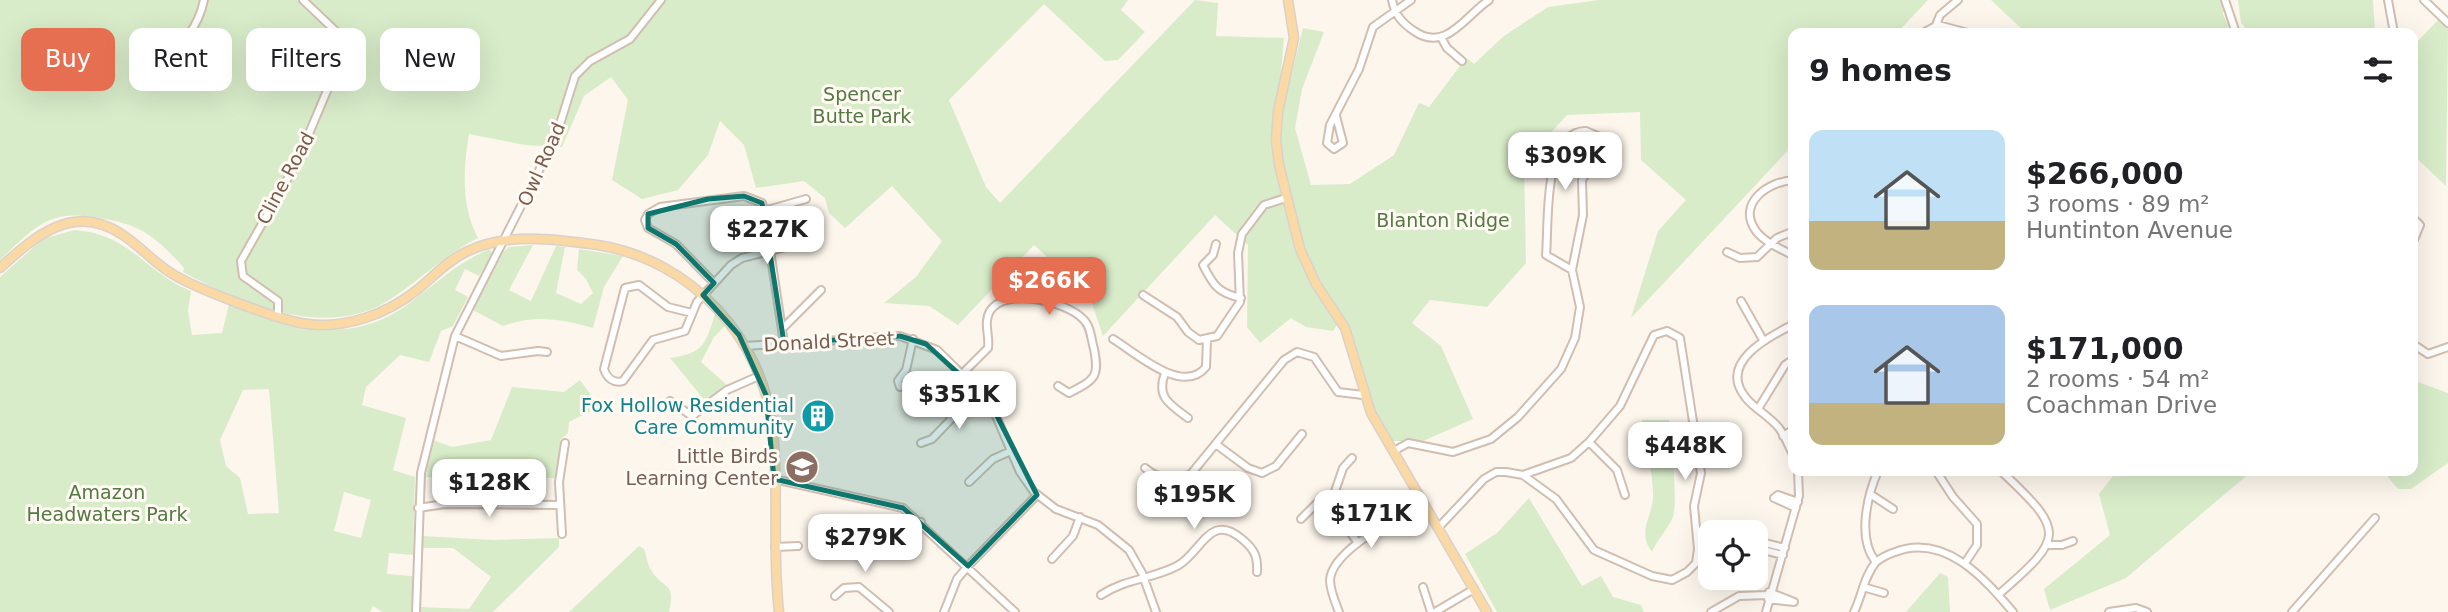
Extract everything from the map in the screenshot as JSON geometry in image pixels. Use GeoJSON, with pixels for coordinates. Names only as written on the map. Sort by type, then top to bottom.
{"type":"FeatureCollection","features":[{"type":"Feature","properties":{"kind":"main road"},"geometry":{"type":"LineString","coordinates":[[1288,0],[1294,38],[1276,132],[1286,198],[1306,266],[1341,319],[1351,343],[1363,395],[1488,612]]}},
{"type":"Feature","properties":{"kind":"main road"},"geometry":{"type":"LineString","coordinates":[[0,268],[38,234],[57,226],[89,222],[118,231],[180,279],[305,324],[328,325],[371,316],[395,305],[466,252],[503,241],[532,239],[611,247],[667,269],[703,295],[724,316],[745,346],[759,376],[772,422],[779,612]]}},
{"type":"Feature","properties":{"kind":"street"},"geometry":{"type":"LineString","coordinates":[[191,28],[204,0]]}},
{"type":"Feature","properties":{"kind":"street","name":"Cline Road"},"geometry":{"type":"LineString","coordinates":[[278,315],[278,301],[243,276],[241,261],[298,162],[345,48],[343,38],[303,0]]}},
{"type":"Feature","properties":{"kind":"street","name":"Owl Road"},"geometry":{"type":"LineString","coordinates":[[416,612],[418,508],[427,444],[455,336],[556,137],[575,76],[590,61],[630,40],[661,0]]}},
{"type":"Feature","properties":{"kind":"street"},"geometry":{"type":"LineString","coordinates":[[1392,0],[1400,20],[1420,35],[1442,39],[1489,0]]}},
{"type":"Feature","properties":{"kind":"street"},"geometry":{"type":"LineString","coordinates":[[1336,116],[1343,143],[1334,149],[1328,146],[1326,139],[1336,116],[1359,69],[1373,27],[1394,9],[1410,0]]}},
{"type":"Feature","properties":{"kind":"street"},"geometry":{"type":"LineString","coordinates":[[1931,28],[1936,25],[1940,15],[1958,0]]}},
{"type":"Feature","properties":{"kind":"street"},"geometry":{"type":"LineString","coordinates":[[2225,0],[2233,28]]}},
{"type":"Feature","properties":{"kind":"street"},"geometry":{"type":"LineString","coordinates":[[2388,0],[2393,28]]}},
{"type":"Feature","properties":{"kind":"street"},"geometry":{"type":"LineString","coordinates":[[2424,0],[2448,23]]}},
{"type":"Feature","properties":{"kind":"street"},"geometry":{"type":"LineString","coordinates":[[1936,25],[1948,28]]}},
{"type":"Feature","properties":{"kind":"street"},"geometry":{"type":"LineString","coordinates":[[1442,39],[1447,48],[1462,61]]}},
{"type":"Feature","properties":{"kind":"street"},"geometry":{"type":"LineString","coordinates":[[1394,451],[1408,443],[1433,450],[1462,450],[1491,439],[1518,417],[1556,376],[1571,351],[1580,307],[1572,270],[1583,215],[1582,180],[1604,143],[1592,132],[1579,131],[1564,142],[1554,158],[1546,255],[1572,270]]}},
{"type":"Feature","properties":{"kind":"street"},"geometry":{"type":"LineString","coordinates":[[1788,181],[1768,186],[1758,194],[1753,203],[1754,227],[1771,243],[1788,253]]}},
{"type":"Feature","properties":{"kind":"street"},"geometry":{"type":"LineString","coordinates":[[714,283],[676,244],[648,228],[645,220],[648,214],[660,207],[744,196],[762,203],[784,327],[784,343]]}},
{"type":"Feature","properties":{"kind":"street"},"geometry":{"type":"LineString","coordinates":[[1207,340],[1222,331],[1235,314],[1241,298],[1238,253],[1242,234],[1264,205],[1286,198]]}},
{"type":"Feature","properties":{"kind":"street"},"geometry":{"type":"LineString","coordinates":[[764,211],[806,200]]}},
{"type":"Feature","properties":{"kind":"street"},"geometry":{"type":"LineString","coordinates":[[692,313],[668,307],[644,287],[635,285],[625,288],[604,369],[608,377],[619,382],[627,379],[653,340],[663,335],[681,334],[688,327],[692,313],[703,295],[742,258],[794,245],[818,226]]}},
{"type":"Feature","properties":{"kind":"street"},"geometry":{"type":"LineString","coordinates":[[1727,252],[1740,258],[1757,257],[1780,235],[1788,233]]}},
{"type":"Feature","properties":{"kind":"street"},"geometry":{"type":"LineString","coordinates":[[1216,244],[1213,254],[1203,265],[1211,283],[1221,292],[1241,298]]}},
{"type":"Feature","properties":{"kind":"street"},"geometry":{"type":"LineString","coordinates":[[784,327],[821,290]]}},
{"type":"Feature","properties":{"kind":"street"},"geometry":{"type":"LineString","coordinates":[[1143,295],[1177,317],[1188,332],[1207,340]]}},
{"type":"Feature","properties":{"kind":"street"},"geometry":{"type":"LineString","coordinates":[[962,374],[988,348],[988,315],[1003,300],[1034,300],[1077,314],[1088,325],[1097,371],[1090,382],[1069,393],[1058,386]]}},
{"type":"Feature","properties":{"kind":"street"},"geometry":{"type":"LineString","coordinates":[[1741,300],[1763,340]]}},
{"type":"Feature","properties":{"kind":"street"},"geometry":{"type":"LineString","coordinates":[[1788,327],[1763,340],[1740,363],[1738,375],[1738,386],[1744,396],[1783,436],[1788,446]]}},
{"type":"Feature","properties":{"kind":"street"},"geometry":{"type":"LineString","coordinates":[[1438,528],[1491,474],[1506,471],[1523,475],[1556,499],[1594,550],[1652,576],[1672,580],[1687,572],[1696,563],[1698,549],[1694,506],[1701,473],[1683,346],[1678,336],[1664,331],[1651,338],[1620,406],[1572,458],[1523,475]]}},
{"type":"Feature","properties":{"kind":"street"},"geometry":{"type":"LineString","coordinates":[[455,336],[501,356],[547,352]]}},
{"type":"Feature","properties":{"kind":"street","name":"Donald Street"},"geometry":{"type":"LineString","coordinates":[[745,346],[874,336],[913,339],[937,350],[979,390],[996,411],[1027,484],[1037,495],[1056,509],[1098,525],[1122,542],[1143,576],[1156,612]]}},
{"type":"Feature","properties":{"kind":"street","name":"Donald Street"},"geometry":{"type":"LineString","coordinates":[[900,387],[898,382],[906,370],[913,339]]}},
{"type":"Feature","properties":{"kind":"street"},"geometry":{"type":"LineString","coordinates":[[1113,340],[1165,373],[1188,378],[1200,374],[1208,363],[1207,340]]}},
{"type":"Feature","properties":{"kind":"street"},"geometry":{"type":"LineString","coordinates":[[2418,347],[2428,354],[2448,347]]}},
{"type":"Feature","properties":{"kind":"street"},"geometry":{"type":"LineString","coordinates":[[1145,468],[1162,478],[1181,478],[1200,466],[1283,360],[1297,352],[1314,357],[1338,392],[1363,395]]}},
{"type":"Feature","properties":{"kind":"street"},"geometry":{"type":"LineString","coordinates":[[1758,409],[1788,363]]}},
{"type":"Feature","properties":{"kind":"street"},"geometry":{"type":"LineString","coordinates":[[1165,373],[1161,388],[1163,397],[1188,418]]}},
{"type":"Feature","properties":{"kind":"street"},"geometry":{"type":"LineString","coordinates":[[670,401],[692,416],[727,390],[759,376]]}},
{"type":"Feature","properties":{"kind":"street"},"geometry":{"type":"LineString","coordinates":[[921,443],[932,439],[979,390]]}},
{"type":"Feature","properties":{"kind":"street"},"geometry":{"type":"LineString","coordinates":[[1783,436],[1788,433]]}},
{"type":"Feature","properties":{"kind":"street"},"geometry":{"type":"LineString","coordinates":[[1217,444],[1248,468],[1262,473],[1276,466],[1302,434]]}},
{"type":"Feature","properties":{"kind":"street"},"geometry":{"type":"LineString","coordinates":[[1589,442],[1618,470],[1625,495]]}},
{"type":"Feature","properties":{"kind":"street"},"geometry":{"type":"LineString","coordinates":[[562,534],[559,482],[565,443]]}},
{"type":"Feature","properties":{"kind":"street"},"geometry":{"type":"LineString","coordinates":[[969,482],[993,459],[1011,451]]}},
{"type":"Feature","properties":{"kind":"street"},"geometry":{"type":"LineString","coordinates":[[1352,458],[1343,468],[1332,500],[1358,543]]}},
{"type":"Feature","properties":{"kind":"street"},"geometry":{"type":"LineString","coordinates":[[1535,484],[1530,477],[1538,470]]}},
{"type":"Feature","properties":{"kind":"street"},"geometry":{"type":"LineString","coordinates":[[1766,612],[1768,596],[1797,505],[1798,476]]}},
{"type":"Feature","properties":{"kind":"street"},"geometry":{"type":"LineString","coordinates":[[1876,476],[1870,494],[1867,547],[1876,562]]}},
{"type":"Feature","properties":{"kind":"street"},"geometry":{"type":"LineString","coordinates":[[1939,476],[1953,497],[1977,524],[1977,545],[1965,564]]}},
{"type":"Feature","properties":{"kind":"street"},"geometry":{"type":"LineString","coordinates":[[1998,595],[2040,558],[2047,545],[2049,530],[2044,515],[2006,476]]}},
{"type":"Feature","properties":{"kind":"street"},"geometry":{"type":"LineString","coordinates":[[774,479],[903,508],[1015,612]]}},
{"type":"Feature","properties":{"kind":"street"},"geometry":{"type":"LineString","coordinates":[[1870,494],[1893,509]]}},
{"type":"Feature","properties":{"kind":"street"},"geometry":{"type":"LineString","coordinates":[[944,612],[951,602],[954,586],[968,566],[1037,495]]}},
{"type":"Feature","properties":{"kind":"street"},"geometry":{"type":"LineString","coordinates":[[1301,519],[1317,503],[1332,500]]}},
{"type":"Feature","properties":{"kind":"street"},"geometry":{"type":"LineString","coordinates":[[1339,612],[1332,591],[1332,570],[1358,543],[1423,503]]}},
{"type":"Feature","properties":{"kind":"street"},"geometry":{"type":"LineString","coordinates":[[418,508],[444,504],[560,505]]}},
{"type":"Feature","properties":{"kind":"street"},"geometry":{"type":"LineString","coordinates":[[1052,559],[1073,537],[1080,517]]}},
{"type":"Feature","properties":{"kind":"street"},"geometry":{"type":"LineString","coordinates":[[2292,612],[2375,518]]}},
{"type":"Feature","properties":{"kind":"street"},"geometry":{"type":"LineString","coordinates":[[906,544],[921,522]]}},
{"type":"Feature","properties":{"kind":"street"},"geometry":{"type":"LineString","coordinates":[[1101,595],[1116,585],[1180,565],[1210,534],[1222,529],[1235,533],[1253,549],[1257,572]]}},
{"type":"Feature","properties":{"kind":"street"},"geometry":{"type":"LineString","coordinates":[[2047,545],[2062,545],[2073,541]]}},
{"type":"Feature","properties":{"kind":"street"},"geometry":{"type":"LineString","coordinates":[[775,547],[798,546]]}},
{"type":"Feature","properties":{"kind":"street"},"geometry":{"type":"LineString","coordinates":[[1854,612],[1876,562],[1905,548],[1924,547],[1947,553],[1965,564],[2013,612]]}},
{"type":"Feature","properties":{"kind":"street"},"geometry":{"type":"LineString","coordinates":[[835,596],[844,588],[859,587],[889,612]]}},
{"type":"Feature","properties":{"kind":"street"},"geometry":{"type":"LineString","coordinates":[[1423,587],[1424,599],[1433,612],[1474,589]]}},
{"type":"Feature","properties":{"kind":"street"},"geometry":{"type":"LineString","coordinates":[[1863,587],[1884,593]]}},
{"type":"Feature","properties":{"kind":"street"},"geometry":{"type":"LineString","coordinates":[[1711,612],[1739,596],[1768,596]]}},
{"type":"Feature","properties":{"kind":"street"},"geometry":{"type":"LineString","coordinates":[[2109,612],[2136,608],[2147,612]]}},
{"type":"Feature","properties":{"kind":"highlighted area"},"geometry":{"type":"Polygon","coordinates":[[[744,196],[762,203],[784,343],[900,336],[926,344],[990,402],[1037,495],[968,566],[903,508],[774,479],[766,395],[739,335],[703,295],[714,283],[676,244],[648,228],[648,214],[708,199],[744,196]]]}},
{"type":"Feature","properties":{"kind":"green space","name":"Spencer Butte Park"},"geometry":{"type":"Polygon","coordinates":[[[0,0],[1128,0],[1121,10],[1145,32],[1118,60],[1105,61],[1044,4],[949,100],[986,187],[1000,203],[1195,0],[1218,3],[1216,36],[1284,38],[1276,132],[1300,249],[1341,319],[1333,331],[1306,327],[1291,318],[1260,343],[1247,327],[1248,245],[1215,215],[1103,336],[1084,280],[1053,262],[1034,245],[958,325],[929,306],[884,303],[916,277],[942,241],[892,186],[845,228],[829,213],[825,198],[804,181],[756,188],[744,145],[720,121],[708,155],[678,190],[642,199],[612,180],[628,100],[611,77],[584,96],[562,147],[525,145],[469,134],[465,160],[466,200],[472,226],[478,238],[454,252],[386,302],[362,313],[309,317],[256,305],[183,272],[184,268],[173,256],[144,232],[122,223],[93,217],[61,217],[43,223],[0,260],[0,0]]]}},
{"type":"Feature","properties":{"kind":"green space","name":"Blanton Ridge"},"geometry":{"type":"Polygon","coordinates":[[[1599,0],[1928,0],[1902,28],[1788,28],[1788,150],[1631,318],[1658,231],[1686,200],[1641,160],[1640,112],[1567,115],[1524,162],[1526,263],[1487,307],[1430,300],[1412,323],[1441,346],[1473,419],[1423,441],[1391,441],[1374,410],[1350,328],[1323,286],[1304,249],[1282,165],[1280,122],[1303,28],[1324,32],[1302,89],[1295,128],[1311,185],[1350,184],[1394,155],[1419,103],[1429,107],[1466,58],[1474,64],[1504,36],[1548,7],[1599,0]]]}},
{"type":"Feature","properties":{"kind":"green space"},"geometry":{"type":"Polygon","coordinates":[[[1991,0],[2222,0],[2223,14],[2229,28],[2021,28],[1991,0]]]}},
{"type":"Feature","properties":{"kind":"green space"},"geometry":{"type":"Polygon","coordinates":[[[2238,0],[2373,0],[2375,28],[2246,28],[2241,23],[2238,0]]]}},
{"type":"Feature","properties":{"kind":"green space"},"geometry":{"type":"Polygon","coordinates":[[[2439,19],[2448,27],[2446,186],[2418,160],[2418,41],[2439,19]]]}},
{"type":"Feature","properties":{"kind":"green space","name":"Amazon Headwaters Park"},"geometry":{"type":"Polygon","coordinates":[[[74,230],[93,233],[124,246],[161,274],[191,291],[188,311],[192,335],[222,333],[229,304],[301,326],[346,329],[369,324],[392,315],[460,265],[490,249],[492,254],[479,276],[465,269],[455,290],[468,297],[453,326],[441,331],[429,362],[400,355],[366,387],[362,405],[406,418],[393,470],[415,477],[413,555],[389,553],[387,574],[412,576],[412,612],[383,612],[373,606],[370,612],[0,612],[0,277],[43,239],[74,230]],[[269,389],[243,390],[220,440],[226,466],[240,478],[248,514],[279,513],[269,389]],[[344,492],[334,531],[361,538],[371,500],[344,492]]]}},
{"type":"Feature","properties":{"kind":"green space"},"geometry":{"type":"Polygon","coordinates":[[[533,245],[509,290],[531,301],[556,246],[565,247],[556,293],[581,304],[593,293],[586,279],[577,270],[579,249],[623,256],[604,287],[593,328],[548,319],[526,320],[503,326],[473,310],[504,251],[509,247],[533,245]]]}},
{"type":"Feature","properties":{"kind":"green space"},"geometry":{"type":"Polygon","coordinates":[[[715,314],[726,325],[714,337],[701,362],[728,386],[706,402],[670,358],[690,353],[702,346],[715,314]]]}},
{"type":"Feature","properties":{"kind":"green space"},"geometry":{"type":"Polygon","coordinates":[[[580,380],[594,399],[591,411],[569,422],[568,433],[560,440],[563,450],[556,478],[426,477],[433,440],[452,447],[491,440],[512,387],[564,392],[580,380]]]}},
{"type":"Feature","properties":{"kind":"green space"},"geometry":{"type":"Polygon","coordinates":[[[2418,382],[2448,393],[2448,463],[2411,489],[2398,489],[2387,476],[2418,476],[2418,382]]]}},
{"type":"Feature","properties":{"kind":"green space"},"geometry":{"type":"Polygon","coordinates":[[[1642,420],[1669,420],[1674,471],[1675,500],[1672,519],[1652,552],[1645,532],[1652,506],[1653,489],[1642,420]]]}},
{"type":"Feature","properties":{"kind":"green space"},"geometry":{"type":"Polygon","coordinates":[[[2113,476],[2246,476],[2126,578],[2050,610],[2044,589],[2110,535],[2099,494],[2113,476]]]}},
{"type":"Feature","properties":{"kind":"green space"},"geometry":{"type":"Polygon","coordinates":[[[1529,498],[1582,586],[1601,576],[1613,597],[1641,605],[1644,612],[1497,612],[1465,554],[1497,533],[1529,498]]]}},
{"type":"Feature","properties":{"kind":"green space"},"geometry":{"type":"Polygon","coordinates":[[[421,536],[494,540],[559,538],[559,547],[493,612],[421,612],[421,607],[469,609],[491,577],[453,548],[422,548],[421,536]]]}},
{"type":"Feature","properties":{"kind":"green space"},"geometry":{"type":"Polygon","coordinates":[[[639,546],[644,549],[651,570],[670,590],[669,612],[569,612],[639,546]]]}},
{"type":"Feature","properties":{"kind":"green space"},"geometry":{"type":"Polygon","coordinates":[[[1940,573],[1948,577],[1950,612],[1906,612],[1940,573]]]}},
{"type":"Feature","properties":{"kind":"place","name":"Fox Hollow Residential Care Community"},"geometry":{"type":"Point","coordinates":[818,416]}},
{"type":"Feature","properties":{"kind":"place","name":"Little Birds Learning Center"},"geometry":{"type":"Point","coordinates":[802,467]}}]}
